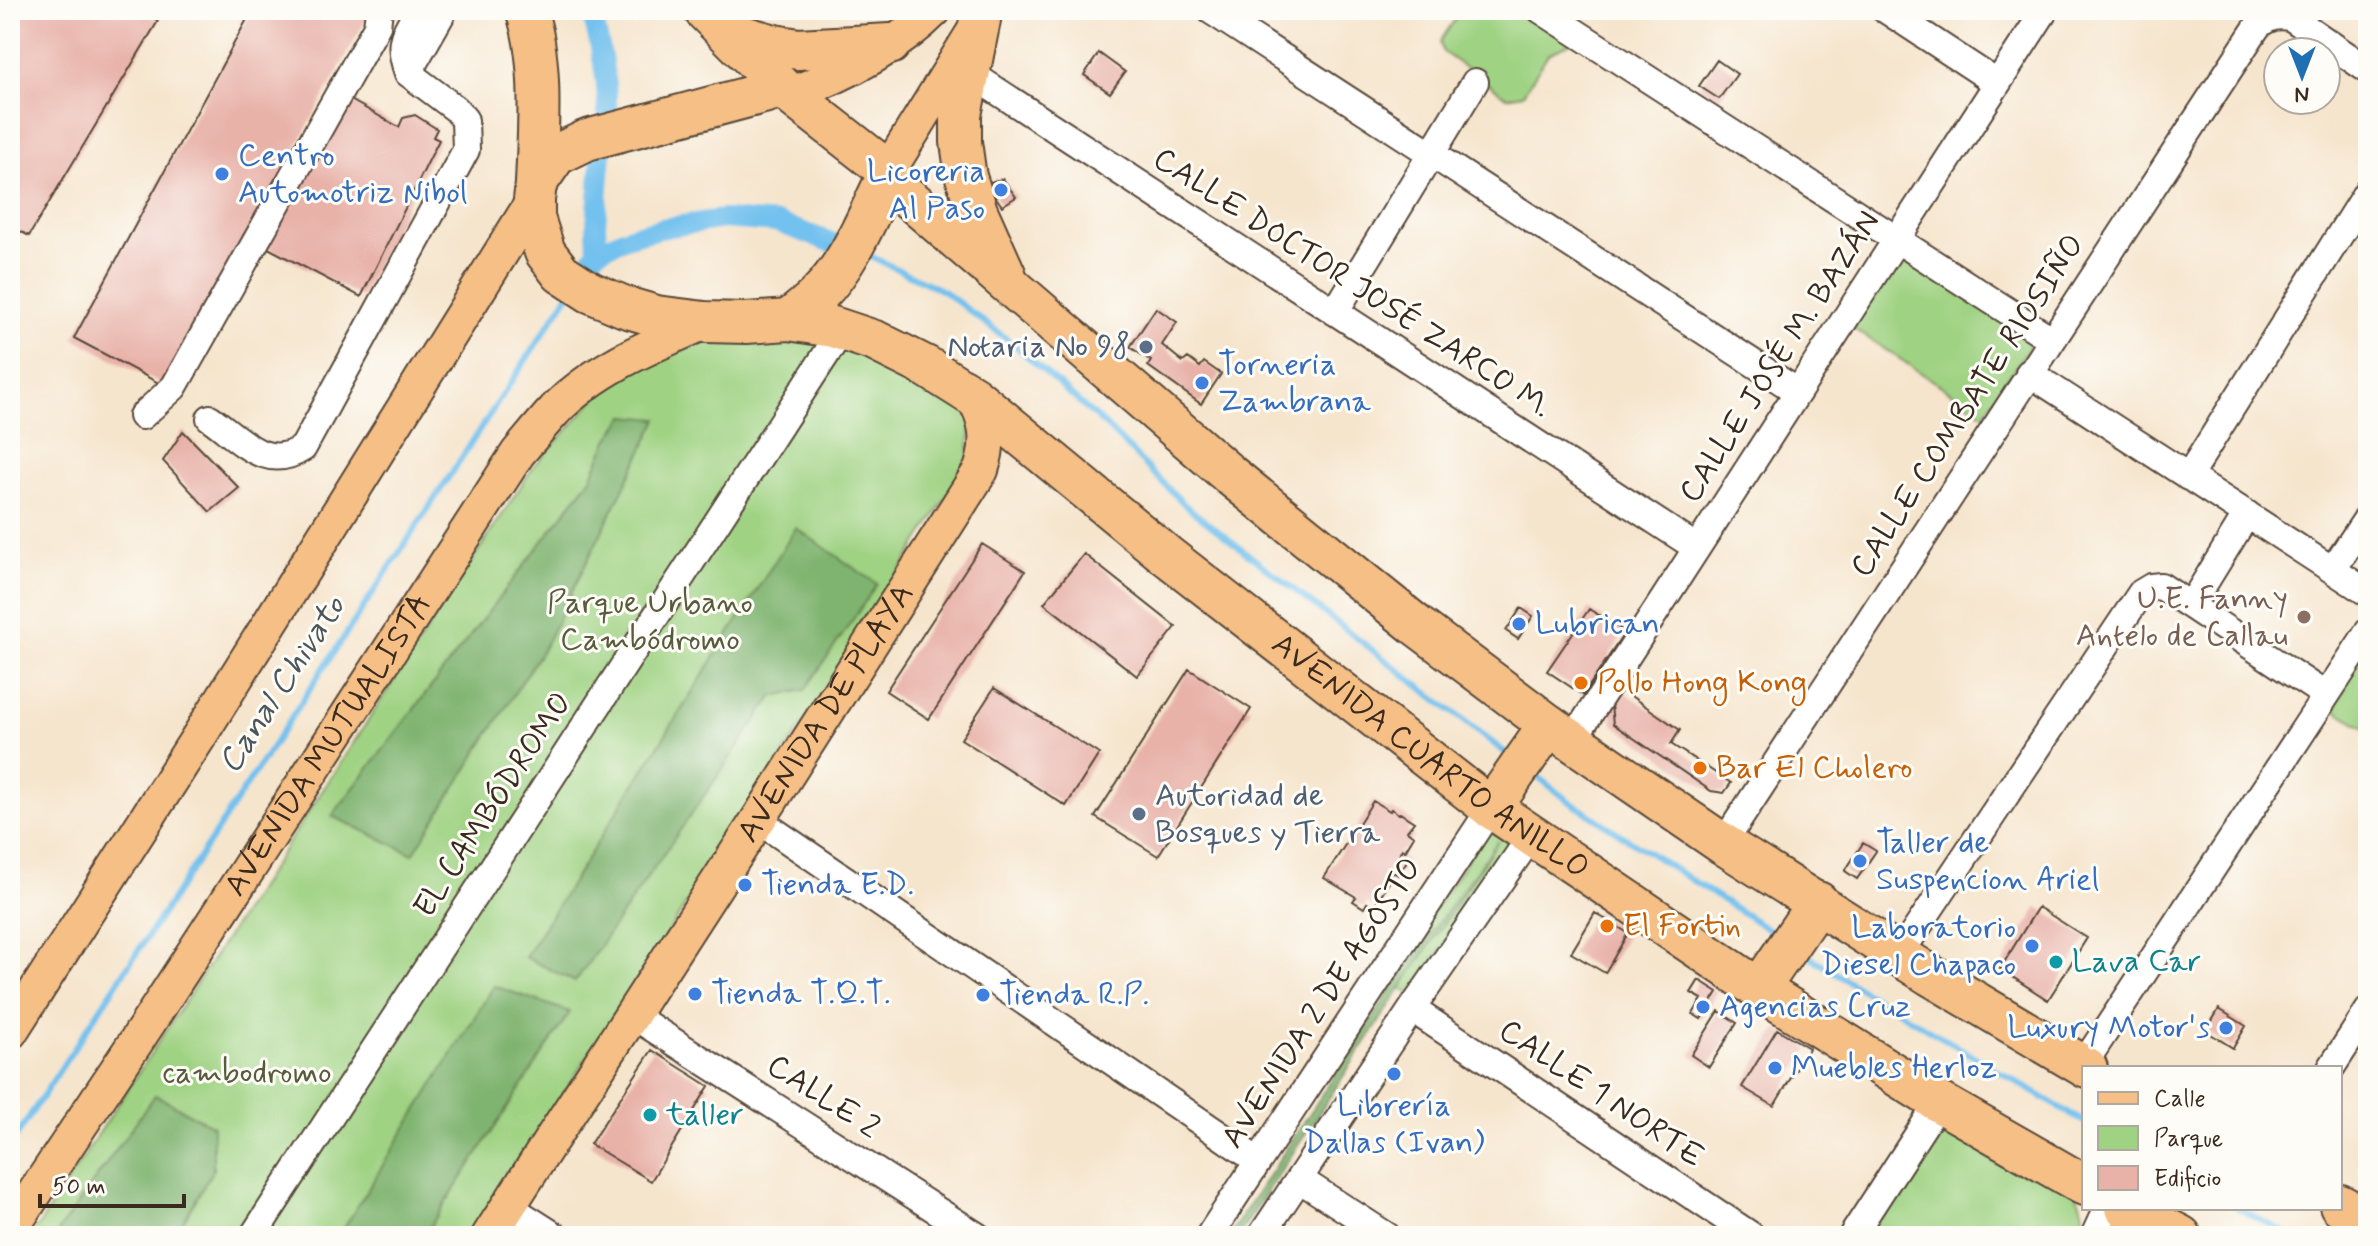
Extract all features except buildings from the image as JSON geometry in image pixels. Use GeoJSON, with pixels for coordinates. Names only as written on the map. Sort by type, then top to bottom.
{"type":"FeatureCollection","features":[{"type":"Feature","properties":{"kind":"highway"},"geometry":{"type":"LineString","coordinates":[[526,10],[535,59],[538,119],[535,192]]}},
{"type":"Feature","properties":{"kind":"highway"},"geometry":{"type":"LineString","coordinates":[[983,15],[963,68],[961,142],[966,177],[977,211],[1011,287]]}},
{"type":"Feature","properties":{"kind":"highway"},"geometry":{"type":"LineString","coordinates":[[715,21],[774,45],[798,49],[913,28]]}},
{"type":"Feature","properties":{"kind":"highway"},"geometry":{"type":"LineString","coordinates":[[715,21],[787,91],[1242,485],[1554,735],[1723,844],[1812,909],[1899,955],[2083,1066]]}},
{"type":"Feature","properties":{"kind":"highway"},"geometry":{"type":"LineString","coordinates":[[535,192],[556,155],[587,140],[787,91]]}},
{"type":"Feature","properties":{"kind":"highway"},"geometry":{"type":"LineString","coordinates":[[789,320],[819,294],[850,250],[886,176]]}},
{"type":"Feature","properties":{"kind":"highway","name":"AVENIDA CUARTO ANILLO"},"geometry":{"type":"LineString","coordinates":[[535,192],[534,218],[545,252],[576,282],[625,307],[656,316],[705,322],[789,320],[833,327],[875,341],[927,367],[973,396],[1178,565],[1498,798],[1532,835],[1764,982],[1939,1102],[2082,1184]]}},
{"type":"Feature","properties":{"kind":"highway"},"geometry":{"type":"LineString","coordinates":[[1498,798],[1554,735]]}},
{"type":"Feature","properties":{"kind":"highway"},"geometry":{"type":"LineString","coordinates":[[1764,982],[1812,909]]}},
{"type":"Feature","properties":{"kind":"highway"},"geometry":{"type":"LineString","coordinates":[[2342,1206],[2368,1220]]}},
{"type":"Feature","properties":{"kind":"highway"},"geometry":{"type":"LineString","coordinates":[[2130,1210],[2181,1236]]}},
{"type":"Feature","properties":{"kind":"main road"},"geometry":{"type":"LineString","coordinates":[[787,91],[832,79],[913,28],[930,52],[963,68],[886,176]]}},
{"type":"Feature","properties":{"kind":"main road"},"geometry":{"type":"LineString","coordinates":[[10,1032],[208,721],[535,192]]}},
{"type":"Feature","properties":{"kind":"main road","name":"AVENIDA MUTUALISTA"},"geometry":{"type":"LineString","coordinates":[[10,1230],[518,453],[556,409],[600,373],[641,350],[705,322]]}},
{"type":"Feature","properties":{"kind":"main road","name":"AVENIDA DE PLAYA"},"geometry":{"type":"LineString","coordinates":[[489,1236],[981,470],[987,432],[973,396]]}},
{"type":"Feature","properties":{"kind":"main road"},"geometry":{"type":"LineString","coordinates":[[981,470],[1008,459],[1023,457],[1053,461]]}},
{"type":"Feature","properties":{"kind":"street"},"geometry":{"type":"LineString","coordinates":[[142,416],[174,387],[377,26],[379,10]]}},
{"type":"Feature","properties":{"kind":"street"},"geometry":{"type":"LineString","coordinates":[[210,418],[264,456],[280,458],[303,448],[466,150],[465,120],[456,109],[408,73],[401,48],[402,37],[418,10]]}},
{"type":"Feature","properties":{"kind":"street"},"geometry":{"type":"LineString","coordinates":[[408,73],[444,10]]}},
{"type":"Feature","properties":{"kind":"street"},"geometry":{"type":"LineString","coordinates":[[1210,10],[1798,392]]}},
{"type":"Feature","properties":{"kind":"street"},"geometry":{"type":"LineString","coordinates":[[1541,10],[2051,339]]}},
{"type":"Feature","properties":{"kind":"street"},"geometry":{"type":"LineString","coordinates":[[1886,10],[1997,83]]}},
{"type":"Feature","properties":{"kind":"street","name":"CALLE JOSÉ M. BAZÁN"},"geometry":{"type":"LineString","coordinates":[[1554,735],[1697,548],[2045,10]]}},
{"type":"Feature","properties":{"kind":"street"},"geometry":{"type":"LineString","coordinates":[[2279,13],[2292,18],[2368,70]]}},
{"type":"Feature","properties":{"kind":"street","name":"CALLE COMBATE RIOSIÑO"},"geometry":{"type":"LineString","coordinates":[[1723,844],[2257,27],[2279,13]]}},
{"type":"Feature","properties":{"kind":"street","name":"CALLE DOCTOR JOSÉ ZARCO M."},"geometry":{"type":"LineString","coordinates":[[963,68],[1697,548]]}},
{"type":"Feature","properties":{"kind":"street"},"geometry":{"type":"LineString","coordinates":[[1335,312],[1475,82]]}},
{"type":"Feature","properties":{"kind":"street"},"geometry":{"type":"LineString","coordinates":[[2188,477],[2368,190]]}},
{"type":"Feature","properties":{"kind":"street","name":"EL CAMBÓDROMO"},"geometry":{"type":"LineString","coordinates":[[253,1236],[842,330]]}},
{"type":"Feature","properties":{"kind":"street"},"geometry":{"type":"LineString","coordinates":[[2029,373],[2368,593]]}},
{"type":"Feature","properties":{"kind":"street"},"geometry":{"type":"LineString","coordinates":[[2191,605],[2247,514]]}},
{"type":"Feature","properties":{"kind":"street"},"geometry":{"type":"LineString","coordinates":[[2333,569],[2368,517]]}},
{"type":"Feature","properties":{"kind":"street"},"geometry":{"type":"LineString","coordinates":[[1899,955],[2141,593],[2161,586],[2325,695]]}},
{"type":"Feature","properties":{"kind":"street"},"geometry":{"type":"LineString","coordinates":[[2086,1066],[2368,632]]}},
{"type":"Feature","properties":{"kind":"street","name":"AVENIDA 2 DE AGOSTO"},"geometry":{"type":"LineString","coordinates":[[1209,1236],[1498,798]]}},
{"type":"Feature","properties":{"kind":"street"},"geometry":{"type":"LineString","coordinates":[[758,820],[1258,1161]]}},
{"type":"Feature","properties":{"kind":"street"},"geometry":{"type":"LineString","coordinates":[[1261,1236],[1532,835]]}},
{"type":"Feature","properties":{"kind":"street","name":"CALLE 1 NORTE"},"geometry":{"type":"LineString","coordinates":[[1412,1009],[1752,1236]]}},
{"type":"Feature","properties":{"kind":"street"},"geometry":{"type":"LineString","coordinates":[[2332,1066],[2368,1011]]}},
{"type":"Feature","properties":{"kind":"street","name":"CALLE 2"},"geometry":{"type":"LineString","coordinates":[[632,1015],[977,1236]]}},
{"type":"Feature","properties":{"kind":"street"},"geometry":{"type":"LineString","coordinates":[[1852,1236],[1939,1102]]}},
{"type":"Feature","properties":{"kind":"street"},"geometry":{"type":"LineString","coordinates":[[1299,1179],[1387,1236]]}},
{"type":"Feature","properties":{"kind":"street"},"geometry":{"type":"LineString","coordinates":[[508,1206],[555,1236]]}},
{"type":"Feature","properties":{"kind":"street"},"geometry":{"type":"LineString","coordinates":[[2094,1236],[2106,1210]]}},
{"type":"Feature","properties":{"kind":"green space"},"geometry":{"type":"Polygon","coordinates":[[[1461,10],[1529,10],[1576,40],[1548,54],[1523,94],[1507,97],[1443,52],[1440,42],[1461,10]]]}},
{"type":"Feature","properties":{"kind":"green space"},"geometry":{"type":"Polygon","coordinates":[[[1903,250],[2035,337],[1984,414],[1851,327],[1903,250]]]}},
{"type":"Feature","properties":{"kind":"green space","name":"Parque Urbano Cambódromo"},"geometry":{"type":"Polygon","coordinates":[[[780,336],[831,341],[957,397],[971,420],[968,463],[818,701],[471,1236],[32,1236],[534,466],[608,382],[657,358],[715,339],[780,336]]]}},
{"type":"Feature","properties":{"kind":"green space"},"geometry":{"type":"Polygon","coordinates":[[[625,416],[658,419],[547,642],[413,854],[332,816],[591,478],[608,440],[625,416]]]}},
{"type":"Feature","properties":{"kind":"green space"},"geometry":{"type":"Polygon","coordinates":[[[796,528],[877,584],[805,690],[773,696],[575,982],[525,957],[796,528]]]}},
{"type":"Feature","properties":{"kind":"green space"},"geometry":{"type":"Polygon","coordinates":[[[2368,645],[2368,730],[2325,704],[2368,645]]]}},
{"type":"Feature","properties":{"kind":"green space"},"geometry":{"type":"Polygon","coordinates":[[[1491,824],[1515,840],[1411,994],[1388,981],[1491,824]]]}},
{"type":"Feature","properties":{"kind":"green space"},"geometry":{"type":"Polygon","coordinates":[[[1498,841],[1238,1236],[1229,1236],[1409,963],[1498,841]]]}},
{"type":"Feature","properties":{"kind":"green space"},"geometry":{"type":"Polygon","coordinates":[[[494,986],[570,1012],[424,1236],[339,1236],[494,986]]]}},
{"type":"Feature","properties":{"kind":"green space"},"geometry":{"type":"Polygon","coordinates":[[[155,1095],[213,1126],[213,1170],[175,1236],[55,1236],[155,1095]]]}},
{"type":"Feature","properties":{"kind":"green space"},"geometry":{"type":"Polygon","coordinates":[[[1939,1113],[2077,1195],[2083,1216],[2078,1236],[1861,1236],[1939,1113]]]}},
{"type":"Feature","properties":{"kind":"waterway"},"geometry":{"type":"LineString","coordinates":[[590,10],[603,61],[607,113]]}},
{"type":"Feature","properties":{"kind":"waterway"},"geometry":{"type":"LineString","coordinates":[[597,251],[602,150]]}},
{"type":"Feature","properties":{"kind":"waterway"},"geometry":{"type":"LineString","coordinates":[[587,266],[597,251],[628,237],[723,219],[778,223],[836,244]]}},
{"type":"Feature","properties":{"kind":"waterway","name":"Canal Chivato"},"geometry":{"type":"LineString","coordinates":[[583,272],[597,251]]}},
{"type":"Feature","properties":{"kind":"waterway"},"geometry":{"type":"LineString","coordinates":[[872,257],[943,291],[1012,343],[1106,426],[1187,507],[1511,757]]}},
{"type":"Feature","properties":{"kind":"waterway","name":"Canal Chivato"},"geometry":{"type":"LineString","coordinates":[[10,1146],[569,294]]}},
{"type":"Feature","properties":{"kind":"waterway"},"geometry":{"type":"LineString","coordinates":[[1533,773],[1570,802],[1777,935]]}},
{"type":"Feature","properties":{"kind":"waterway"},"geometry":{"type":"LineString","coordinates":[[1800,950],[2082,1121]]}},
{"type":"Feature","properties":{"kind":"waterway"},"geometry":{"type":"LineString","coordinates":[[2242,1210],[2292,1236]]}},
{"type":"Feature","properties":{"kind":"place","name":"Centro Automotriz Nibol"},"geometry":{"type":"Point","coordinates":[222,174]}},
{"type":"Feature","properties":{"kind":"place","name":"Licoreria Al Paso"},"geometry":{"type":"Point","coordinates":[1001,190]}},
{"type":"Feature","properties":{"kind":"place","name":"Notaria No 98"},"geometry":{"type":"Point","coordinates":[1146,347]}},
{"type":"Feature","properties":{"kind":"place","name":"Torneria Zambrana"},"geometry":{"type":"Point","coordinates":[1202,383]}},
{"type":"Feature","properties":{"kind":"place","name":"U.E. Fanny Antelo de Callau"},"geometry":{"type":"Point","coordinates":[2304,617]}},
{"type":"Feature","properties":{"kind":"place","name":"Lubrican"},"geometry":{"type":"Point","coordinates":[1519,624]}},
{"type":"Feature","properties":{"kind":"place","name":"Pollo Hong Kong"},"geometry":{"type":"Point","coordinates":[1581,683]}},
{"type":"Feature","properties":{"kind":"place","name":"Bar El Cholero"},"geometry":{"type":"Point","coordinates":[1700,768]}},
{"type":"Feature","properties":{"kind":"place","name":"Autoridad de Bosques y Tierra"},"geometry":{"type":"Point","coordinates":[1139,814]}},
{"type":"Feature","properties":{"kind":"place","name":"Taller de Suspencion Ariel"},"geometry":{"type":"Point","coordinates":[1860,861]}},
{"type":"Feature","properties":{"kind":"place","name":"Tienda E.D."},"geometry":{"type":"Point","coordinates":[745,885]}},
{"type":"Feature","properties":{"kind":"place","name":"El Fortin"},"geometry":{"type":"Point","coordinates":[1607,926]}},
{"type":"Feature","properties":{"kind":"place","name":"Laboratorio Diesel Chapaco"},"geometry":{"type":"Point","coordinates":[2032,946]}},
{"type":"Feature","properties":{"kind":"place","name":"Lava Car"},"geometry":{"type":"Point","coordinates":[2056,962]}},
{"type":"Feature","properties":{"kind":"place","name":"Tienda T.Q.T."},"geometry":{"type":"Point","coordinates":[695,994]}},
{"type":"Feature","properties":{"kind":"place","name":"Tienda R.P."},"geometry":{"type":"Point","coordinates":[983,995]}},
{"type":"Feature","properties":{"kind":"place","name":"Agencias Cruz"},"geometry":{"type":"Point","coordinates":[1703,1007]}},
{"type":"Feature","properties":{"kind":"place","name":"Luxury Motor's"},"geometry":{"type":"Point","coordinates":[2226,1028]}},
{"type":"Feature","properties":{"kind":"place","name":"Muebles Herloz"},"geometry":{"type":"Point","coordinates":[1775,1068]}},
{"type":"Feature","properties":{"kind":"place","name":"Librería Dallas (Ivan)"},"geometry":{"type":"Point","coordinates":[1394,1074]}},
{"type":"Feature","properties":{"kind":"place","name":"taller"},"geometry":{"type":"Point","coordinates":[650,1115]}},
{"type":"Feature","properties":{"kind":"park label","name":"cambodromo"},"geometry":{"type":"Point","coordinates":[247,1073]}}]}
